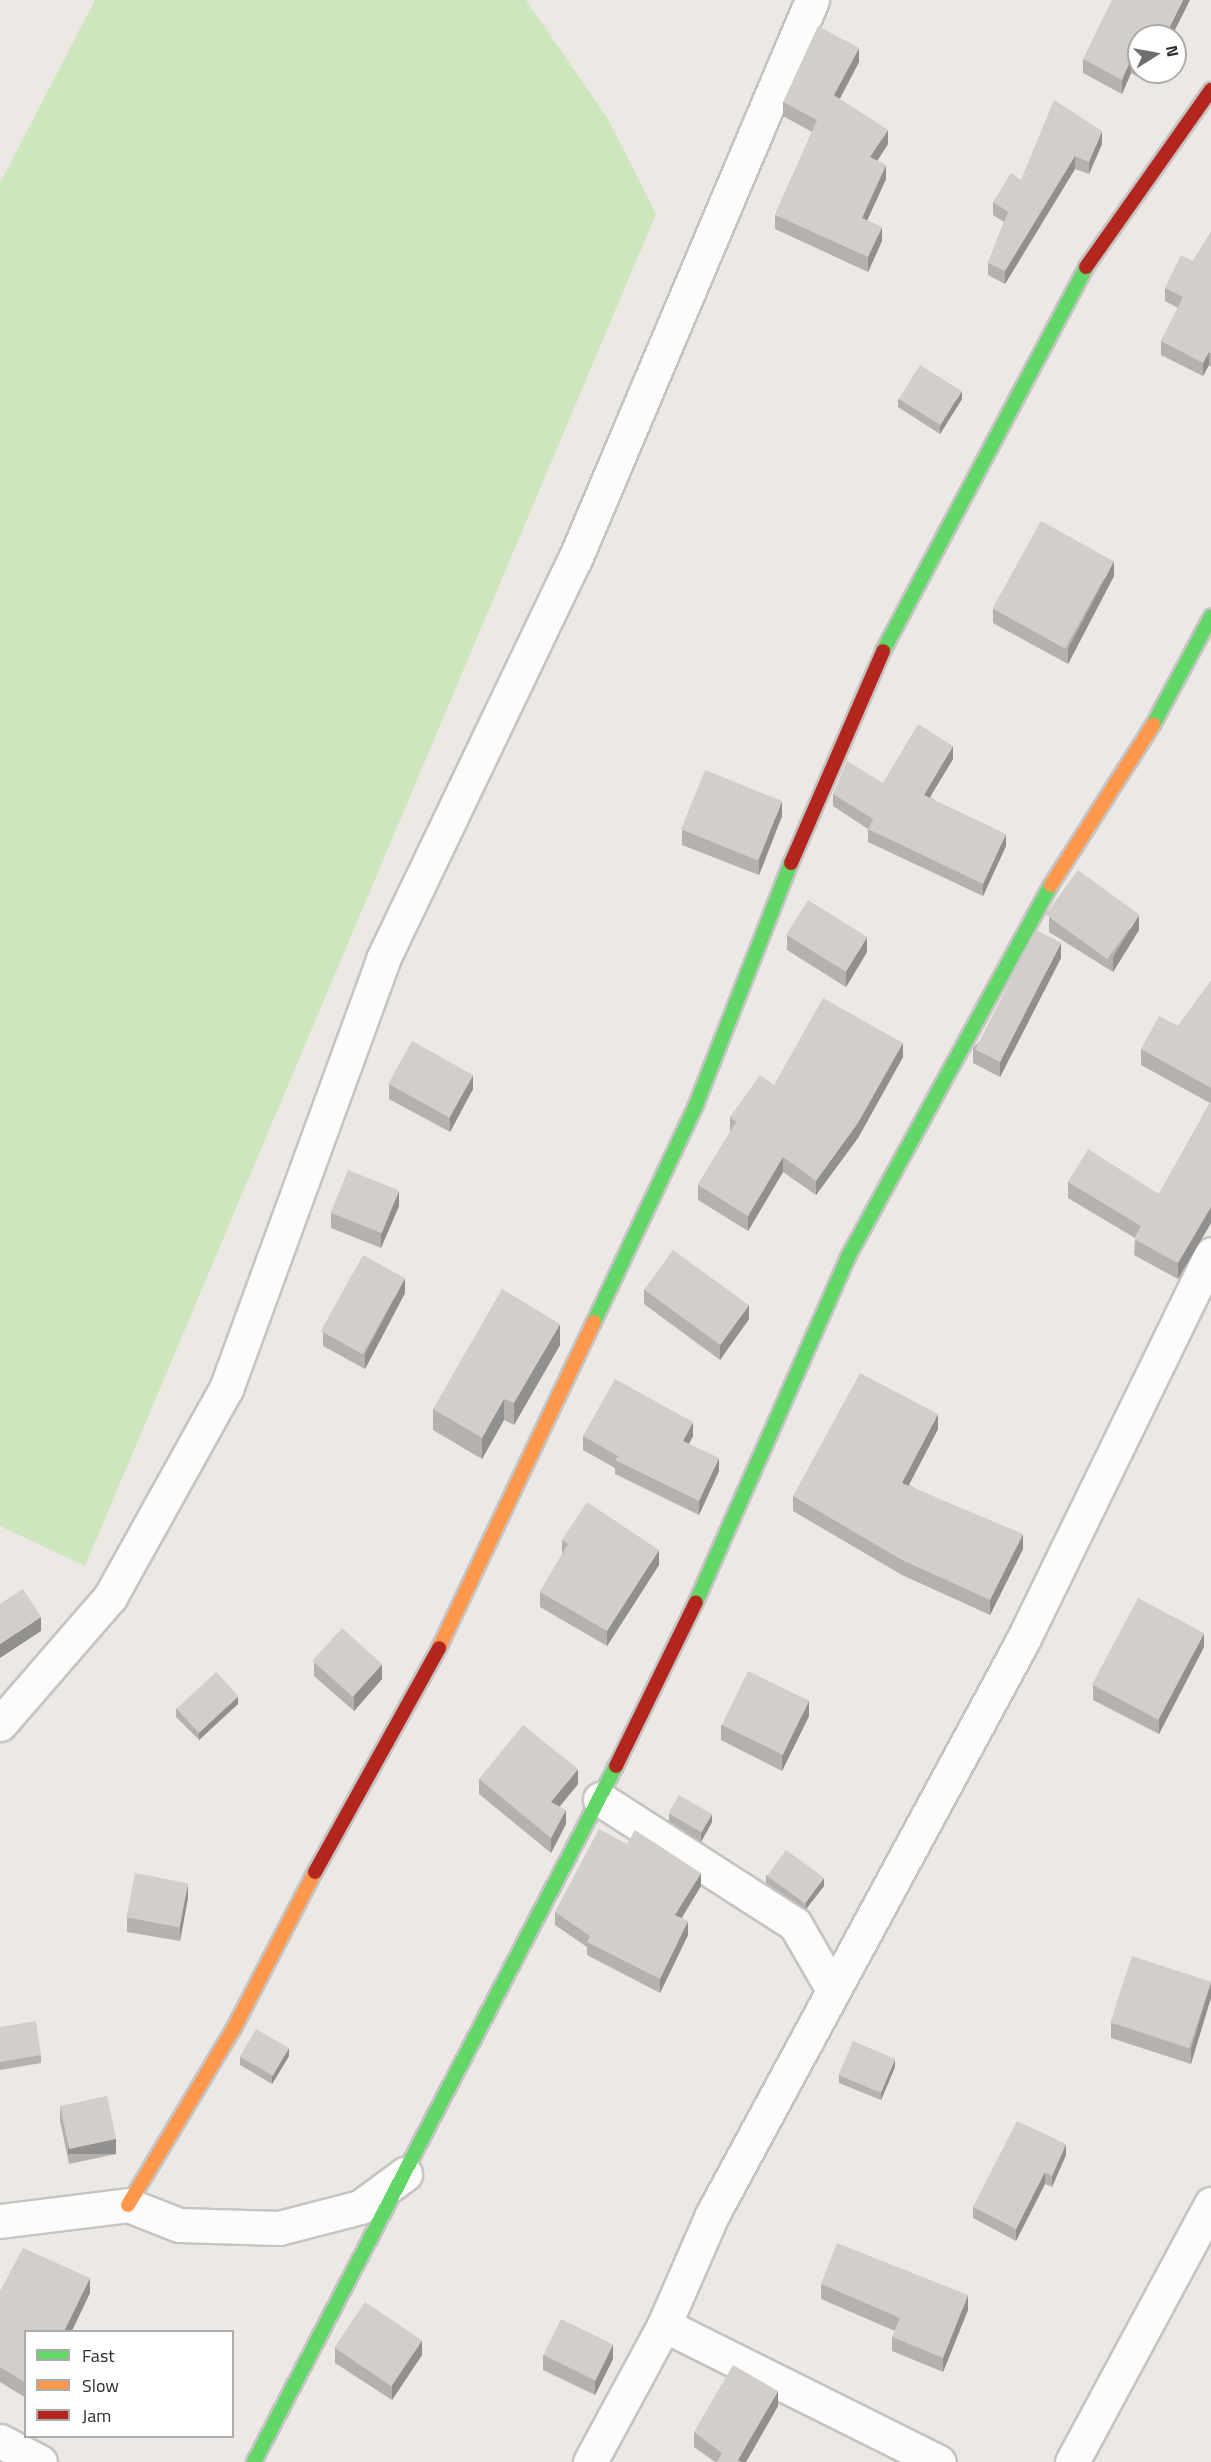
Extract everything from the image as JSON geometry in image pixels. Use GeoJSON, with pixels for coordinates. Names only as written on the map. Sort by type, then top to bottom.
{"type":"FeatureCollection","features":[{"type":"Feature","properties":{"kind":"street"},"geometry":{"type":"LineString","coordinates":[[0,1724],[110,1597],[226,1389],[383,959],[574,559],[812,0]]}},
{"type":"Feature","properties":{"kind":"street"},"geometry":{"type":"LineString","coordinates":[[128,2205],[234,2028],[345,1813],[456,1618],[696,1105],[822,784],[900,614],[1087,265],[1211,90]]}},
{"type":"Feature","properties":{"kind":"street"},"geometry":{"type":"LineString","coordinates":[[254,2462],[600,1798],[714,1564],[848,1257],[1027,922],[1150,730],[1211,617]]}},
{"type":"Feature","properties":{"kind":"street"},"geometry":{"type":"LineString","coordinates":[[590,2462],[664,2325],[712,2215],[832,1988],[1023,1640],[1211,1254]]}},
{"type":"Feature","properties":{"kind":"street"},"geometry":{"type":"LineString","coordinates":[[600,1798],[795,1924],[832,1988]]}},
{"type":"Feature","properties":{"kind":"street"},"geometry":{"type":"LineString","coordinates":[[0,2221],[128,2205],[179,2225],[279,2228],[360,2207],[405,2174]]}},
{"type":"Feature","properties":{"kind":"street"},"geometry":{"type":"LineString","coordinates":[[1072,2462],[1211,2204]]}},
{"type":"Feature","properties":{"kind":"street"},"geometry":{"type":"LineString","coordinates":[[664,2325],[939,2462]]}},
{"type":"Feature","properties":{"kind":"street"},"geometry":{"type":"LineString","coordinates":[[0,2441],[40,2462]]}},
{"type":"Feature","properties":{"kind":"green space"},"geometry":{"type":"Polygon","coordinates":[[[95,0],[526,0],[608,119],[656,214],[85,1566],[0,1526],[0,183],[95,0]]]}},
{"type":"Feature","properties":{"kind":"building"},"geometry":{"type":"Polygon","coordinates":[[[1112,0],[1183,0],[1171,24],[1127,24],[1127,68],[1122,80],[1083,59],[1112,0]]]}},
{"type":"Feature","properties":{"kind":"building"},"geometry":{"type":"Polygon","coordinates":[[[818,26],[859,48],[834,95],[888,130],[870,157],[886,165],[862,218],[882,227],[868,257],[775,215],[817,120],[783,102],[818,26]]]}},
{"type":"Feature","properties":{"kind":"building"},"geometry":{"type":"Polygon","coordinates":[[[1054,100],[1102,131],[1089,162],[1075,156],[1005,271],[988,263],[1008,212],[993,202],[1011,173],[1021,180],[1054,100]]]}},
{"type":"Feature","properties":{"kind":"building"},"geometry":{"type":"Polygon","coordinates":[[[1211,232],[1211,353],[1209,352],[1203,363],[1161,341],[1183,297],[1165,288],[1181,255],[1193,261],[1211,232]]]}},
{"type":"Feature","properties":{"kind":"building"},"geometry":{"type":"Polygon","coordinates":[[[920,365],[962,391],[940,425],[899,399],[920,365]]]}},
{"type":"Feature","properties":{"kind":"building"},"geometry":{"type":"Polygon","coordinates":[[[1041,521],[1114,561],[1065,649],[993,608],[1041,521]]]}},
{"type":"Feature","properties":{"kind":"building"},"geometry":{"type":"Polygon","coordinates":[[[918,724],[953,746],[924,795],[1006,834],[983,884],[868,829],[873,819],[833,794],[847,761],[883,783],[918,724]]]}},
{"type":"Feature","properties":{"kind":"building"},"geometry":{"type":"Polygon","coordinates":[[[705,770],[782,801],[758,860],[681,829],[705,770]]]}},
{"type":"Feature","properties":{"kind":"building"},"geometry":{"type":"Polygon","coordinates":[[[1078,870],[1139,915],[1107,959],[1046,914],[1078,870]]]}},
{"type":"Feature","properties":{"kind":"building"},"geometry":{"type":"Polygon","coordinates":[[[808,900],[867,937],[846,972],[786,935],[808,900]]]}},
{"type":"Feature","properties":{"kind":"building"},"geometry":{"type":"Polygon","coordinates":[[[1036,930],[1061,943],[1000,1062],[975,1049],[1036,930]]]}},
{"type":"Feature","properties":{"kind":"building"},"geometry":{"type":"Polygon","coordinates":[[[1211,981],[1211,1088],[1141,1049],[1159,1016],[1178,1026],[1211,981]]]}},
{"type":"Feature","properties":{"kind":"building"},"geometry":{"type":"Polygon","coordinates":[[[823,998],[903,1043],[858,1123],[816,1181],[783,1157],[748,1216],[698,1185],[736,1122],[730,1117],[760,1075],[774,1085],[823,998]]]}},
{"type":"Feature","properties":{"kind":"building"},"geometry":{"type":"Polygon","coordinates":[[[412,1041],[473,1075],[449,1118],[388,1084],[412,1041]]]}},
{"type":"Feature","properties":{"kind":"building"},"geometry":{"type":"Polygon","coordinates":[[[1211,1102],[1211,1207],[1178,1263],[1134,1239],[1141,1226],[1068,1182],[1088,1149],[1159,1194],[1211,1102]]]}},
{"type":"Feature","properties":{"kind":"building"},"geometry":{"type":"Polygon","coordinates":[[[348,1170],[399,1191],[382,1233],[331,1213],[348,1170]]]}},
{"type":"Feature","properties":{"kind":"building"},"geometry":{"type":"Polygon","coordinates":[[[673,1250],[749,1305],[720,1345],[644,1290],[673,1250]]]}},
{"type":"Feature","properties":{"kind":"building"},"geometry":{"type":"Polygon","coordinates":[[[363,1255],[405,1278],[363,1354],[321,1331],[363,1255]]]}},
{"type":"Feature","properties":{"kind":"building"},"geometry":{"type":"Polygon","coordinates":[[[502,1289],[560,1324],[514,1403],[504,1399],[482,1438],[433,1409],[502,1289]]]}},
{"type":"Feature","properties":{"kind":"building"},"geometry":{"type":"Polygon","coordinates":[[[860,1373],[938,1414],[902,1483],[1023,1534],[990,1600],[902,1560],[793,1496],[860,1373]]]}},
{"type":"Feature","properties":{"kind":"building"},"geometry":{"type":"Polygon","coordinates":[[[615,1379],[693,1422],[683,1441],[719,1458],[699,1501],[615,1460],[618,1456],[583,1436],[615,1379]]]}},
{"type":"Feature","properties":{"kind":"building"},"geometry":{"type":"Polygon","coordinates":[[[587,1502],[659,1550],[607,1631],[540,1592],[568,1544],[562,1540],[587,1502]]]}},
{"type":"Feature","properties":{"kind":"building"},"geometry":{"type":"Polygon","coordinates":[[[23,1589],[41,1617],[0,1644],[0,1604],[23,1589]]]}},
{"type":"Feature","properties":{"kind":"building"},"geometry":{"type":"Polygon","coordinates":[[[1138,1598],[1204,1633],[1158,1720],[1092,1685],[1138,1598]]]}},
{"type":"Feature","properties":{"kind":"building"},"geometry":{"type":"Polygon","coordinates":[[[342,1628],[382,1664],[353,1697],[313,1661],[342,1628]]]}},
{"type":"Feature","properties":{"kind":"building"},"geometry":{"type":"Polygon","coordinates":[[[748,1671],[809,1701],[783,1755],[722,1725],[748,1671]]]}},
{"type":"Feature","properties":{"kind":"building"},"geometry":{"type":"Polygon","coordinates":[[[216,1672],[239,1696],[199,1733],[177,1709],[216,1672]]]}},
{"type":"Feature","properties":{"kind":"building"},"geometry":{"type":"Polygon","coordinates":[[[523,1725],[578,1769],[551,1802],[566,1810],[551,1838],[479,1779],[523,1725]]]}},
{"type":"Feature","properties":{"kind":"building"},"geometry":{"type":"Polygon","coordinates":[[[679,1795],[712,1814],[701,1832],[668,1813],[679,1795]]]}},
{"type":"Feature","properties":{"kind":"building"},"geometry":{"type":"Polygon","coordinates":[[[599,1829],[627,1844],[635,1830],[701,1873],[675,1915],[688,1921],[660,1979],[587,1942],[590,1936],[555,1912],[599,1829]]]}},
{"type":"Feature","properties":{"kind":"building"},"geometry":{"type":"Polygon","coordinates":[[[786,1850],[824,1878],[805,1904],[767,1876],[786,1850]]]}},
{"type":"Feature","properties":{"kind":"building"},"geometry":{"type":"Polygon","coordinates":[[[135,1873],[188,1883],[179,1927],[126,1917],[135,1873]]]}},
{"type":"Feature","properties":{"kind":"building"},"geometry":{"type":"Polygon","coordinates":[[[1132,1956],[1211,1982],[1189,2048],[1110,2023],[1132,1956]]]}},
{"type":"Feature","properties":{"kind":"building"},"geometry":{"type":"Polygon","coordinates":[[[36,2021],[41,2055],[0,2062],[0,2027],[36,2021]]]}},
{"type":"Feature","properties":{"kind":"building"},"geometry":{"type":"Polygon","coordinates":[[[256,2029],[289,2048],[273,2076],[240,2057],[256,2029]]]}},
{"type":"Feature","properties":{"kind":"building"},"geometry":{"type":"Polygon","coordinates":[[[853,2041],[895,2059],[881,2093],[839,2075],[853,2041]]]}},
{"type":"Feature","properties":{"kind":"building"},"geometry":{"type":"Polygon","coordinates":[[[107,2096],[116,2139],[69,2149],[60,2106],[107,2096]]]}},
{"type":"Feature","properties":{"kind":"building"},"geometry":{"type":"Polygon","coordinates":[[[1017,2121],[1066,2144],[1052,2176],[1045,2172],[1016,2229],[973,2207],[1017,2121]]]}},
{"type":"Feature","properties":{"kind":"building"},"geometry":{"type":"Polygon","coordinates":[[[837,2243],[968,2295],[943,2358],[892,2337],[900,2318],[821,2284],[837,2243]]]}},
{"type":"Feature","properties":{"kind":"building"},"geometry":{"type":"Polygon","coordinates":[[[23,2248],[90,2278],[64,2330],[24,2330],[24,2382],[0,2367],[0,2291],[23,2248]]]}},
{"type":"Feature","properties":{"kind":"building"},"geometry":{"type":"Polygon","coordinates":[[[365,2302],[422,2341],[391,2386],[334,2348],[365,2302]]]}},
{"type":"Feature","properties":{"kind":"building"},"geometry":{"type":"Polygon","coordinates":[[[561,2319],[613,2344],[596,2380],[543,2355],[561,2319]]]}},
{"type":"Feature","properties":{"kind":"building"},"geometry":{"type":"Polygon","coordinates":[[[733,2365],[778,2391],[738,2460],[741,2462],[717,2462],[722,2453],[694,2432],[733,2365]]]}},
{"type":"Feature","properties":{"kind":"traffic: fast"},"geometry":{"type":"LineString","coordinates":[[883,651],[1086,267]]}},
{"type":"Feature","properties":{"kind":"traffic: fast"},"geometry":{"type":"LineString","coordinates":[[1153,725],[1211,617]]}},
{"type":"Feature","properties":{"kind":"traffic: fast"},"geometry":{"type":"LineString","coordinates":[[594,1322],[696,1105],[791,863]]}},
{"type":"Feature","properties":{"kind":"traffic: fast"},"geometry":{"type":"LineString","coordinates":[[696,1602],[848,1257],[1051,885]]}},
{"type":"Feature","properties":{"kind":"traffic: fast"},"geometry":{"type":"LineString","coordinates":[[254,2462],[616,1766]]}},
{"type":"Feature","properties":{"kind":"traffic: slow"},"geometry":{"type":"LineString","coordinates":[[1051,885],[1153,725]]}},
{"type":"Feature","properties":{"kind":"traffic: slow"},"geometry":{"type":"LineString","coordinates":[[439,1648],[594,1322]]}},
{"type":"Feature","properties":{"kind":"traffic: slow"},"geometry":{"type":"LineString","coordinates":[[128,2205],[234,2028],[315,1872]]}},
{"type":"Feature","properties":{"kind":"traffic: jam"},"geometry":{"type":"LineString","coordinates":[[1086,267],[1211,90]]}},
{"type":"Feature","properties":{"kind":"traffic: jam"},"geometry":{"type":"LineString","coordinates":[[791,863],[883,651]]}},
{"type":"Feature","properties":{"kind":"traffic: jam"},"geometry":{"type":"LineString","coordinates":[[616,1766],[696,1602]]}},
{"type":"Feature","properties":{"kind":"traffic: jam"},"geometry":{"type":"LineString","coordinates":[[315,1872],[439,1648]]}}]}
